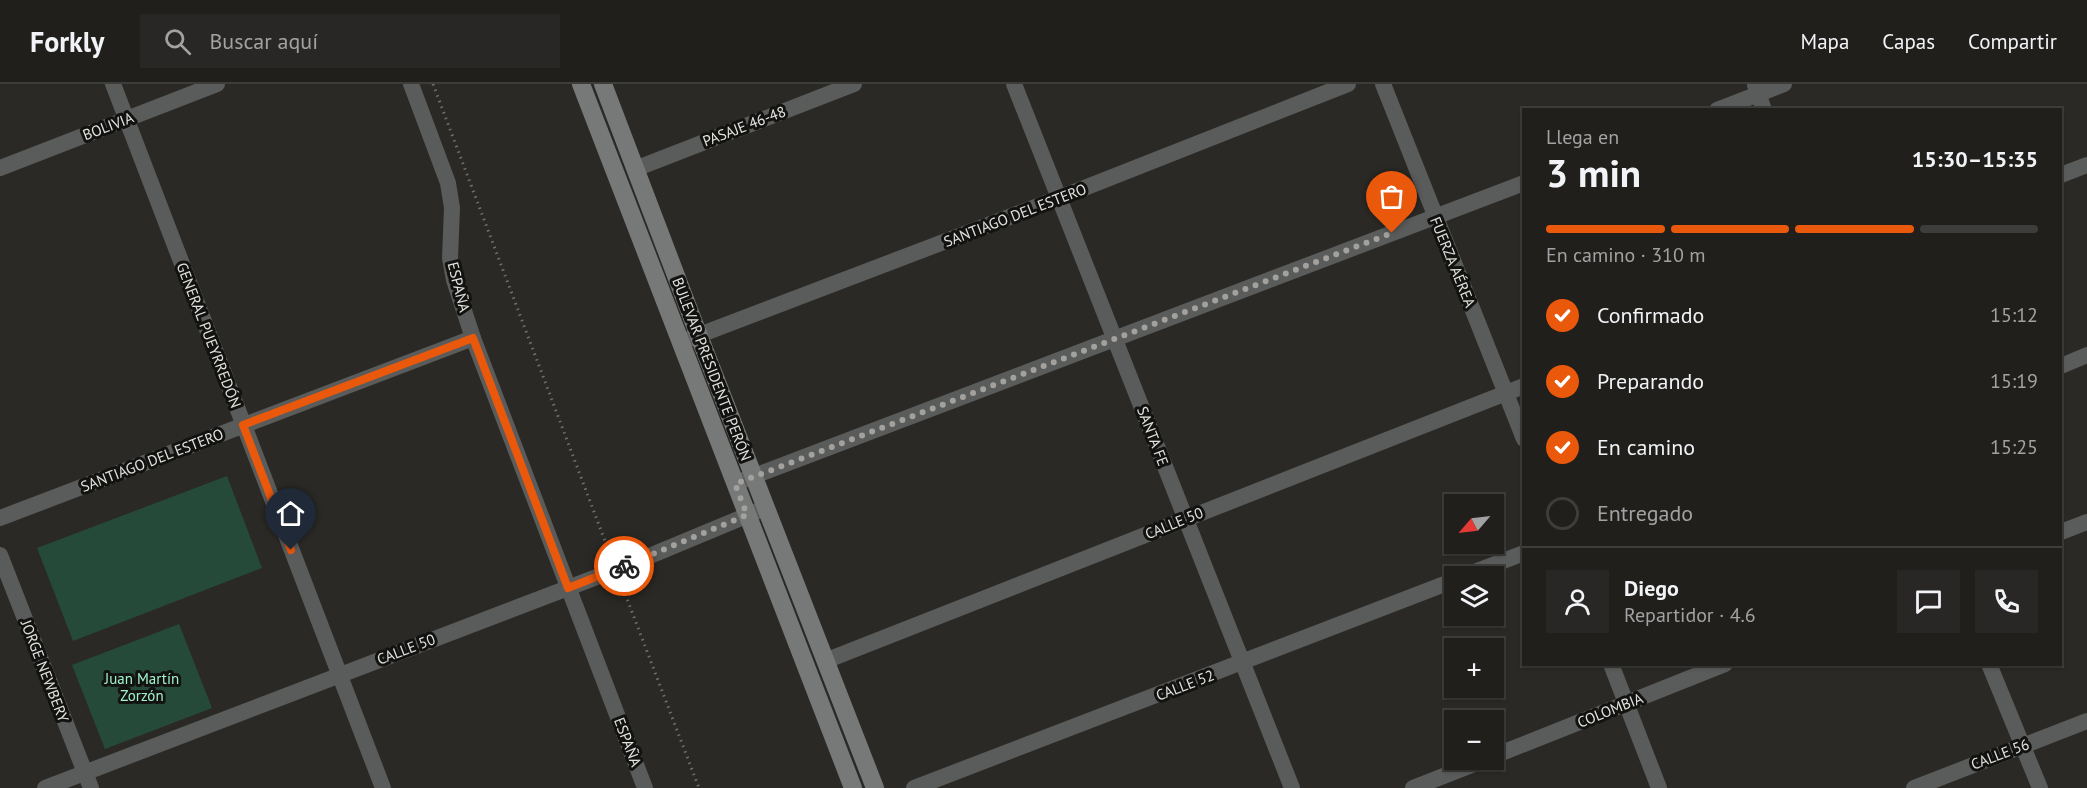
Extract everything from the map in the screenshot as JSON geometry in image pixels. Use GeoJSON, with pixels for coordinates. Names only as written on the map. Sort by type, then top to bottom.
{"type":"FeatureCollection","features":[{"type":"Feature","properties":{"kind":"main road","name":"BULEVAR PRESIDENTE PERÓN"},"geometry":{"type":"LineString","coordinates":[[581,84],[853,788]]}},
{"type":"Feature","properties":{"kind":"main road","name":"BULEVAR PRESIDENTE PERÓN"},"geometry":{"type":"LineString","coordinates":[[603,84],[875,788]]}},
{"type":"Feature","properties":{"kind":"street","name":"GENERAL PUEYRREDÓN"},"geometry":{"type":"LineString","coordinates":[[113,84],[383,788]]}},
{"type":"Feature","properties":{"kind":"street","name":"BOLIVIA"},"geometry":{"type":"LineString","coordinates":[[0,168],[217,84]]}},
{"type":"Feature","properties":{"kind":"street","name":"ESPAÑA"},"geometry":{"type":"LineString","coordinates":[[411,84],[448,183],[452,208],[450,258],[454,280],[473,338],[645,788]]}},
{"type":"Feature","properties":{"kind":"street","name":"PASAJE 46-48"},"geometry":{"type":"LineString","coordinates":[[635,169],[854,84]]}},
{"type":"Feature","properties":{"kind":"street","name":"SANTA FE"},"geometry":{"type":"LineString","coordinates":[[1014,84],[1292,788]]}},
{"type":"Feature","properties":{"kind":"street","name":"SANTIAGO DEL ESTERO"},"geometry":{"type":"LineString","coordinates":[[681,342],[1059,198],[1347,84]]}},
{"type":"Feature","properties":{"kind":"street","name":"FUERZA AÉREA"},"geometry":{"type":"LineString","coordinates":[[1383,84],[1522,434]]}},
{"type":"Feature","properties":{"kind":"street"},"geometry":{"type":"LineString","coordinates":[[1723,108],[1759,96],[1784,84]]}},
{"type":"Feature","properties":{"kind":"street"},"geometry":{"type":"LineString","coordinates":[[2062,175],[2087,165]]}},
{"type":"Feature","properties":{"kind":"street"},"geometry":{"type":"LineString","coordinates":[[735,484],[1522,184]]}},
{"type":"Feature","properties":{"kind":"street","name":"SANTIAGO DEL ESTERO"},"geometry":{"type":"LineString","coordinates":[[0,518],[473,338]]}},
{"type":"Feature","properties":{"kind":"street"},"geometry":{"type":"LineString","coordinates":[[2062,366],[2087,355]]}},
{"type":"Feature","properties":{"kind":"street","name":"CALLE 50"},"geometry":{"type":"LineString","coordinates":[[825,661],[1522,387]]}},
{"type":"Feature","properties":{"kind":"street","name":"CALLE 50"},"geometry":{"type":"LineString","coordinates":[[45,788],[88,780],[338,675],[568,588],[766,508]]}},
{"type":"Feature","properties":{"kind":"street"},"geometry":{"type":"LineString","coordinates":[[2062,532],[2087,522]]}},
{"type":"Feature","properties":{"kind":"street"},"geometry":{"type":"LineString","coordinates":[[1489,566],[1522,553]]}},
{"type":"Feature","properties":{"kind":"street","name":"JORGE NEWBERY"},"geometry":{"type":"LineString","coordinates":[[0,555],[88,780]]}},
{"type":"Feature","properties":{"kind":"street","name":"CALLE 52"},"geometry":{"type":"LineString","coordinates":[[914,788],[1444,583]]}},
{"type":"Feature","properties":{"kind":"street"},"geometry":{"type":"LineString","coordinates":[[1612,666],[1659,788]]}},
{"type":"Feature","properties":{"kind":"street","name":"COLOMBIA"},"geometry":{"type":"LineString","coordinates":[[1504,752],[1720,666]]}},
{"type":"Feature","properties":{"kind":"street"},"geometry":{"type":"LineString","coordinates":[[1990,666],[2040,788]]}},
{"type":"Feature","properties":{"kind":"street","name":"CALLE 56"},"geometry":{"type":"LineString","coordinates":[[1914,788],[2087,721]]}},
{"type":"Feature","properties":{"kind":"street"},"geometry":{"type":"LineString","coordinates":[[1413,788],[1458,770]]}},
{"type":"Feature","properties":{"kind":"path"},"geometry":{"type":"LineString","coordinates":[[433,84],[699,788]]}},
{"type":"Feature","properties":{"kind":"green space"},"geometry":{"type":"Polygon","coordinates":[[[227,476],[262,568],[73,641],[37,548],[227,476]]]}},
{"type":"Feature","properties":{"kind":"green space","name":"Juan Martín Zorzón"},"geometry":{"type":"Polygon","coordinates":[[[179,624],[212,708],[105,749],[72,665],[179,624]]]}},
{"type":"Feature","properties":{"kind":"way so far"},"geometry":{"type":"LineString","coordinates":[[624,566],[747,515],[735,484],[1392,233]]}},
{"type":"Feature","properties":{"kind":"route"},"geometry":{"type":"LineString","coordinates":[[291,550],[243,425],[473,338],[568,588],[624,566]]}}]}
